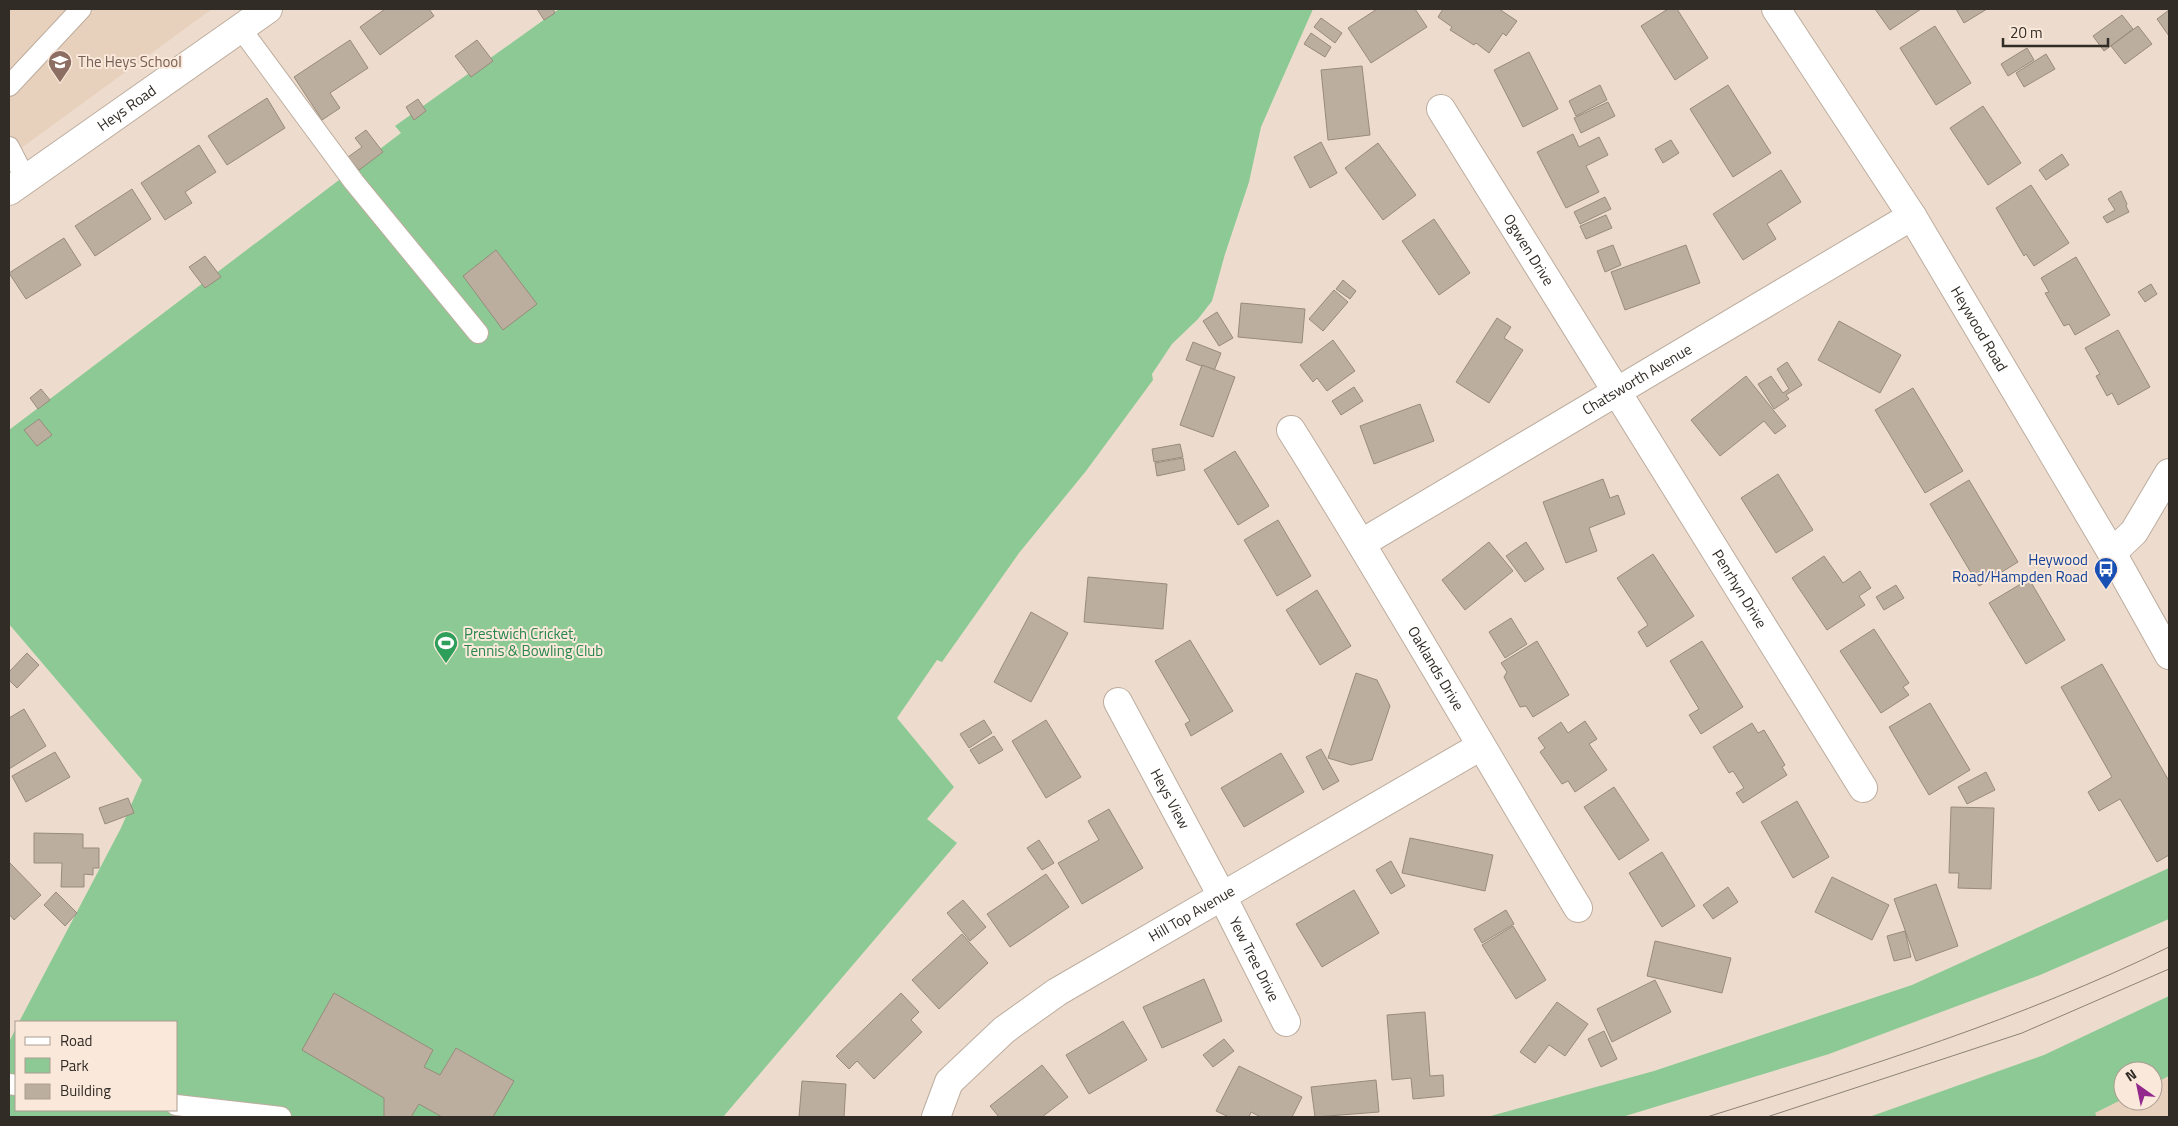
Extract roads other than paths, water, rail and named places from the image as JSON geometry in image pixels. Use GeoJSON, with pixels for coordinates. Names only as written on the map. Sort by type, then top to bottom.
{"type":"FeatureCollection","features":[{"type":"Feature","properties":{"kind":"street","name":"Heys Road"},"geometry":{"type":"LineString","coordinates":[[17,186],[268,9]]}},
{"type":"Feature","properties":{"kind":"street","name":"Heywood Road"},"geometry":{"type":"LineString","coordinates":[[1776,9],[1912,216],[2112,553],[2169,655]]}},
{"type":"Feature","properties":{"kind":"street","name":"Ogwen Drive"},"geometry":{"type":"LineString","coordinates":[[1441,109],[1617,390]]}},
{"type":"Feature","properties":{"kind":"street","name":"Chatsworth Avenue"},"geometry":{"type":"LineString","coordinates":[[1362,543],[1912,216]]}},
{"type":"Feature","properties":{"kind":"street","name":"Penrhyn Drive"},"geometry":{"type":"LineString","coordinates":[[1617,390],[1863,788]]}},
{"type":"Feature","properties":{"kind":"street","name":"Oaklands Drive"},"geometry":{"type":"LineString","coordinates":[[1291,430],[1362,543],[1480,746],[1578,908]]}},
{"type":"Feature","properties":{"kind":"street"},"geometry":{"type":"LineString","coordinates":[[2112,553],[2134,532],[2169,473]]}},
{"type":"Feature","properties":{"kind":"street","name":"Heys View"},"geometry":{"type":"LineString","coordinates":[[1118,702],[1222,896]]}},
{"type":"Feature","properties":{"kind":"street","name":"Hill Top Avenue"},"geometry":{"type":"LineString","coordinates":[[936,1117],[949,1082],[1004,1030],[1057,992],[1480,746]]}},
{"type":"Feature","properties":{"kind":"street","name":"Yew Tree Drive"},"geometry":{"type":"LineString","coordinates":[[1222,896],[1286,1022]]}},
{"type":"Feature","properties":{"kind":"lane"},"geometry":{"type":"LineString","coordinates":[[9,86],[81,9]]}},
{"type":"Feature","properties":{"kind":"lane"},"geometry":{"type":"LineString","coordinates":[[241,29],[354,182],[478,333]]}},
{"type":"Feature","properties":{"kind":"lane"},"geometry":{"type":"LineString","coordinates":[[9,147],[17,186]]}},
{"type":"Feature","properties":{"kind":"lane"},"geometry":{"type":"LineString","coordinates":[[178,1105],[281,1117]]}},
{"type":"Feature","properties":{"kind":"tram line"},"geometry":{"type":"LineString","coordinates":[[1707,1117],[1883,1061],[1999,1020],[2113,973],[2169,947]]}},
{"type":"Feature","properties":{"kind":"tram line"},"geometry":{"type":"LineString","coordinates":[[1767,1117],[2022,1033],[2169,969]]}},
{"type":"Feature","properties":{"kind":"place","name":"The Heys School"},"geometry":{"type":"Point","coordinates":[60,83]}},
{"type":"Feature","properties":{"kind":"place","name":"Heywood Road/Hampden Road"},"geometry":{"type":"Point","coordinates":[2106,590]}},
{"type":"Feature","properties":{"kind":"place","name":"Prestwich Cricket, Tennis & Bowling Club"},"geometry":{"type":"Point","coordinates":[446,664]}}]}
